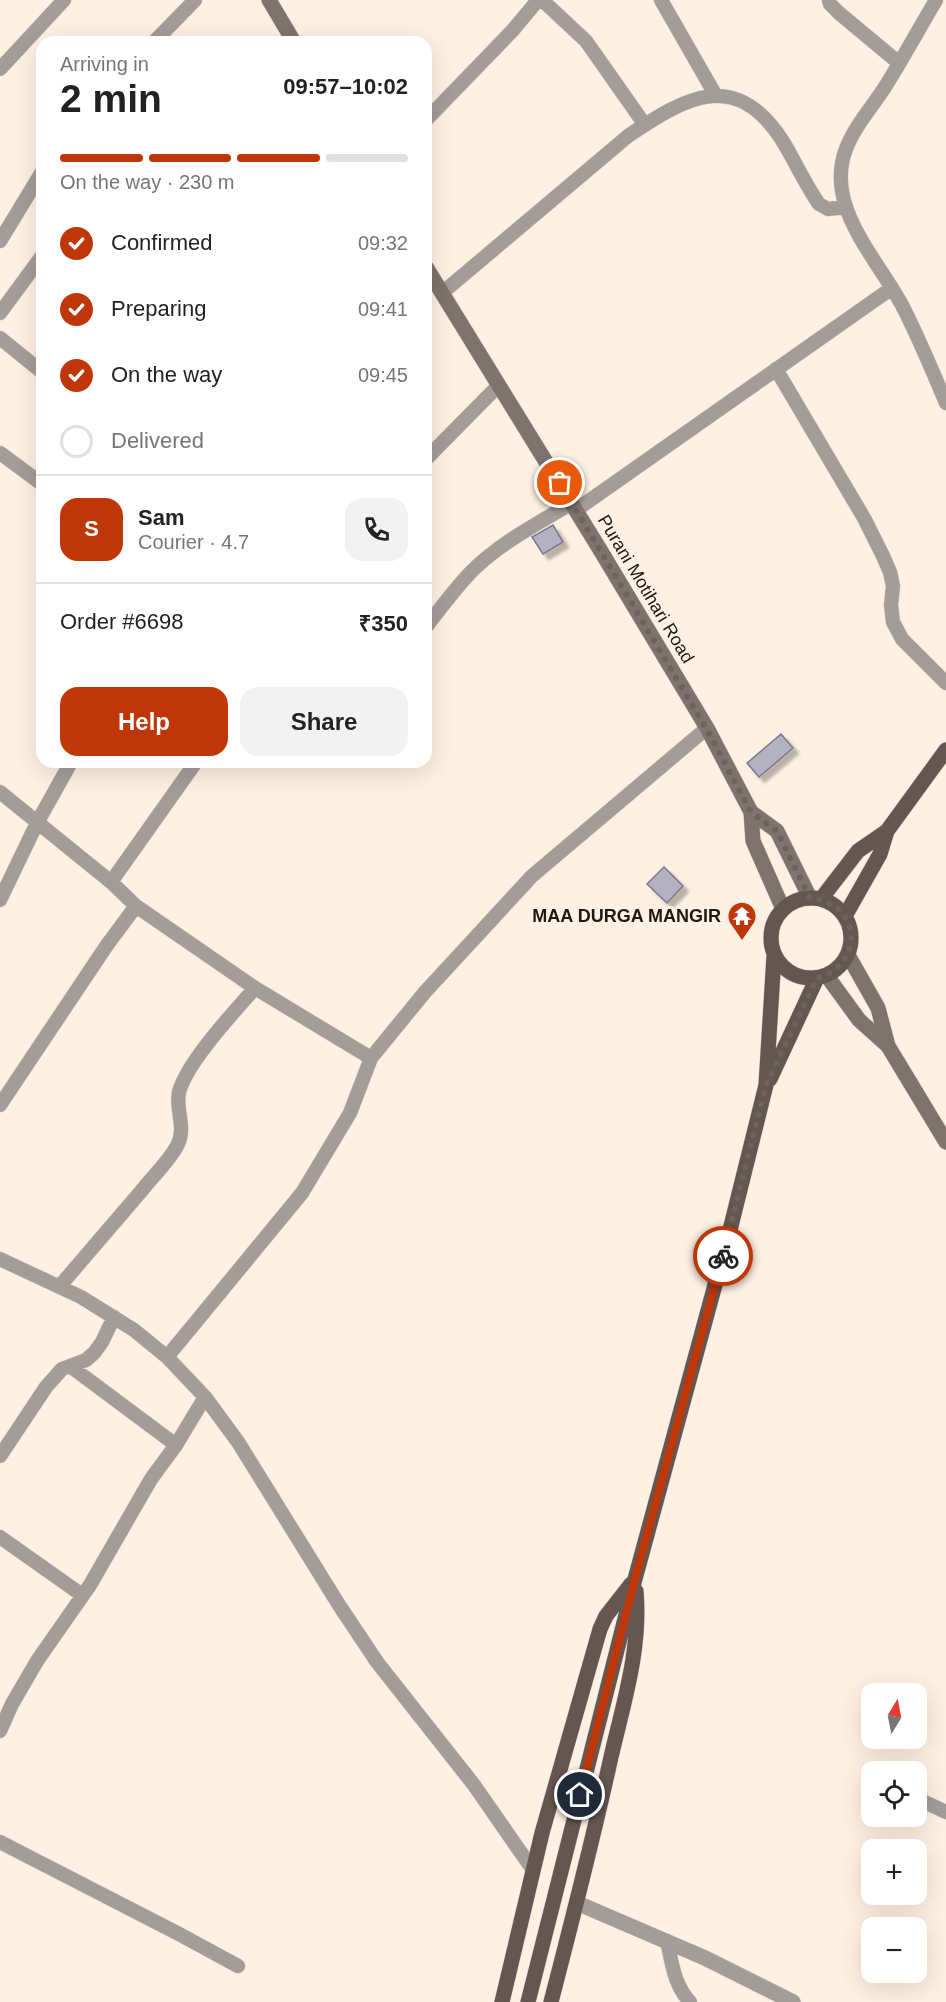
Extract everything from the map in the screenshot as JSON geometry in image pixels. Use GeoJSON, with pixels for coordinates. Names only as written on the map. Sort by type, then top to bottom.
{"type":"FeatureCollection","features":[{"type":"Feature","properties":{"kind":"main road"},"geometry":{"type":"LineString","coordinates":[[270,0],[291,36]]}},
{"type":"Feature","properties":{"kind":"main road","name":"Purani Motihari Road"},"geometry":{"type":"LineString","coordinates":[[432,277],[574,506],[706,728],[751,812],[753,841],[783,909]]}},
{"type":"Feature","properties":{"kind":"main road"},"geometry":{"type":"LineString","coordinates":[[845,916],[880,854],[887,831],[946,750]]}},
{"type":"Feature","properties":{"kind":"main road","name":"Purani Motihari Road"},"geometry":{"type":"LineString","coordinates":[[751,812],[777,831],[815,898]]}},
{"type":"Feature","properties":{"kind":"main road"},"geometry":{"type":"LineString","coordinates":[[815,898],[858,850],[887,831]]}},
{"type":"Feature","properties":{"kind":"main road"},"geometry":{"type":"LineString","coordinates":[[528,2002],[635,1579],[731,1226],[766,1085],[774,956],[770,936],[772,926],[783,909],[800,899],[815,898],[839,908],[845,916],[852,935],[848,955],[836,970],[822,977],[797,976],[780,965],[774,956]]}},
{"type":"Feature","properties":{"kind":"main road"},"geometry":{"type":"LineString","coordinates":[[848,955],[878,1008],[888,1046],[946,1142]]}},
{"type":"Feature","properties":{"kind":"main road"},"geometry":{"type":"LineString","coordinates":[[822,977],[859,1020],[888,1046]]}},
{"type":"Feature","properties":{"kind":"main road"},"geometry":{"type":"LineString","coordinates":[[766,1085],[822,977]]}},
{"type":"Feature","properties":{"kind":"main road"},"geometry":{"type":"LineString","coordinates":[[502,2002],[533,1870],[600,1629],[606,1616],[635,1579]]}},
{"type":"Feature","properties":{"kind":"main road"},"geometry":{"type":"LineString","coordinates":[[551,2002],[577,1903],[635,1654],[638,1618],[635,1579]]}},
{"type":"Feature","properties":{"kind":"street"},"geometry":{"type":"LineString","coordinates":[[0,69],[64,0]]}},
{"type":"Feature","properties":{"kind":"street"},"geometry":{"type":"LineString","coordinates":[[160,36],[195,0]]}},
{"type":"Feature","properties":{"kind":"street"},"geometry":{"type":"LineString","coordinates":[[661,0],[716,96]]}},
{"type":"Feature","properties":{"kind":"street"},"geometry":{"type":"LineString","coordinates":[[829,0],[839,13],[899,63]]}},
{"type":"Feature","properties":{"kind":"street"},"geometry":{"type":"LineString","coordinates":[[936,0],[846,148],[841,168],[846,207],[860,238],[905,310],[946,403]]}},
{"type":"Feature","properties":{"kind":"street"},"geometry":{"type":"LineString","coordinates":[[432,114],[544,1],[586,42],[645,125]]}},
{"type":"Feature","properties":{"kind":"street"},"geometry":{"type":"LineString","coordinates":[[442,293],[616,146],[645,125],[689,102],[706,96],[739,98],[753,107],[769,122],[782,140],[819,204],[828,209],[846,207]]}},
{"type":"Feature","properties":{"kind":"street"},"geometry":{"type":"LineString","coordinates":[[0,241],[36,182]]}},
{"type":"Feature","properties":{"kind":"street"},"geometry":{"type":"LineString","coordinates":[[0,313],[36,264]]}},
{"type":"Feature","properties":{"kind":"street"},"geometry":{"type":"LineString","coordinates":[[432,620],[470,573],[502,546],[574,506],[892,288]]}},
{"type":"Feature","properties":{"kind":"street"},"geometry":{"type":"LineString","coordinates":[[0,338],[36,367]]}},
{"type":"Feature","properties":{"kind":"street"},"geometry":{"type":"LineString","coordinates":[[776,369],[864,518],[883,556],[893,586],[891,605],[893,622],[902,639],[946,683]]}},
{"type":"Feature","properties":{"kind":"street"},"geometry":{"type":"LineString","coordinates":[[432,453],[499,385]]}},
{"type":"Feature","properties":{"kind":"street"},"geometry":{"type":"LineString","coordinates":[[0,453],[36,480]]}},
{"type":"Feature","properties":{"kind":"street"},"geometry":{"type":"LineString","coordinates":[[167,1357],[308,1184],[351,1113],[371,1058],[425,992],[516,890],[706,728]]}},
{"type":"Feature","properties":{"kind":"street"},"geometry":{"type":"LineString","coordinates":[[0,900],[67,768]]}},
{"type":"Feature","properties":{"kind":"street"},"geometry":{"type":"LineString","coordinates":[[111,882],[192,768]]}},
{"type":"Feature","properties":{"kind":"street"},"geometry":{"type":"LineString","coordinates":[[0,792],[111,882],[136,906],[255,988],[371,1058]]}},
{"type":"Feature","properties":{"kind":"street"},"geometry":{"type":"LineString","coordinates":[[0,1105],[107,945],[136,906]]}},
{"type":"Feature","properties":{"kind":"street"},"geometry":{"type":"LineString","coordinates":[[58,1287],[139,1194],[178,1145],[182,1125],[178,1098],[183,1082],[221,1027],[255,988]]}},
{"type":"Feature","properties":{"kind":"street"},"geometry":{"type":"LineString","coordinates":[[1,1262],[81,1297],[134,1330],[167,1357],[205,1397],[238,1442],[377,1662],[474,1785],[533,1870]]}},
{"type":"Feature","properties":{"kind":"street"},"geometry":{"type":"LineString","coordinates":[[0,1456],[46,1387],[62,1369],[86,1360],[94,1353],[114,1317]]}},
{"type":"Feature","properties":{"kind":"street"},"geometry":{"type":"LineString","coordinates":[[70,1366],[176,1445]]}},
{"type":"Feature","properties":{"kind":"street"},"geometry":{"type":"LineString","coordinates":[[0,1731],[12,1704],[37,1661],[82,1595],[142,1493],[176,1445],[205,1397]]}},
{"type":"Feature","properties":{"kind":"street"},"geometry":{"type":"LineString","coordinates":[[0,1537],[82,1595]]}},
{"type":"Feature","properties":{"kind":"street"},"geometry":{"type":"LineString","coordinates":[[927,1803],[946,1812]]}},
{"type":"Feature","properties":{"kind":"street"},"geometry":{"type":"LineString","coordinates":[[0,1842],[238,1966]]}},
{"type":"Feature","properties":{"kind":"street"},"geometry":{"type":"LineString","coordinates":[[577,1903],[667,1941],[793,2002]]}},
{"type":"Feature","properties":{"kind":"street"},"geometry":{"type":"LineString","coordinates":[[667,1941],[674,1976],[681,1993],[690,2002]]}},
{"type":"Feature","properties":{"kind":"building"},"geometry":{"type":"Polygon","coordinates":[[[553,525],[563,542],[543,554],[532,537],[553,525]]]}},
{"type":"Feature","properties":{"kind":"building"},"geometry":{"type":"Polygon","coordinates":[[[781,734],[793,748],[759,777],[747,763],[781,734]]]}},
{"type":"Feature","properties":{"kind":"building"},"geometry":{"type":"Polygon","coordinates":[[[664,867],[683,886],[667,903],[647,884],[664,867]]]}},
{"type":"Feature","properties":{"kind":"way so far"},"geometry":{"type":"LineString","coordinates":[[560,483],[706,728],[751,812],[777,831],[810,898],[830,902],[839,908],[850,925],[852,935],[848,955],[836,970],[827,976],[817,978],[766,1085],[723,1256]]}},
{"type":"Feature","properties":{"kind":"place","name":"MAA DURGA MANGIR"},"geometry":{"type":"Point","coordinates":[742,942]}},
{"type":"Feature","properties":{"kind":"route"},"geometry":{"type":"LineString","coordinates":[[580,1795],[668,1454],[723,1256]]}}]}
